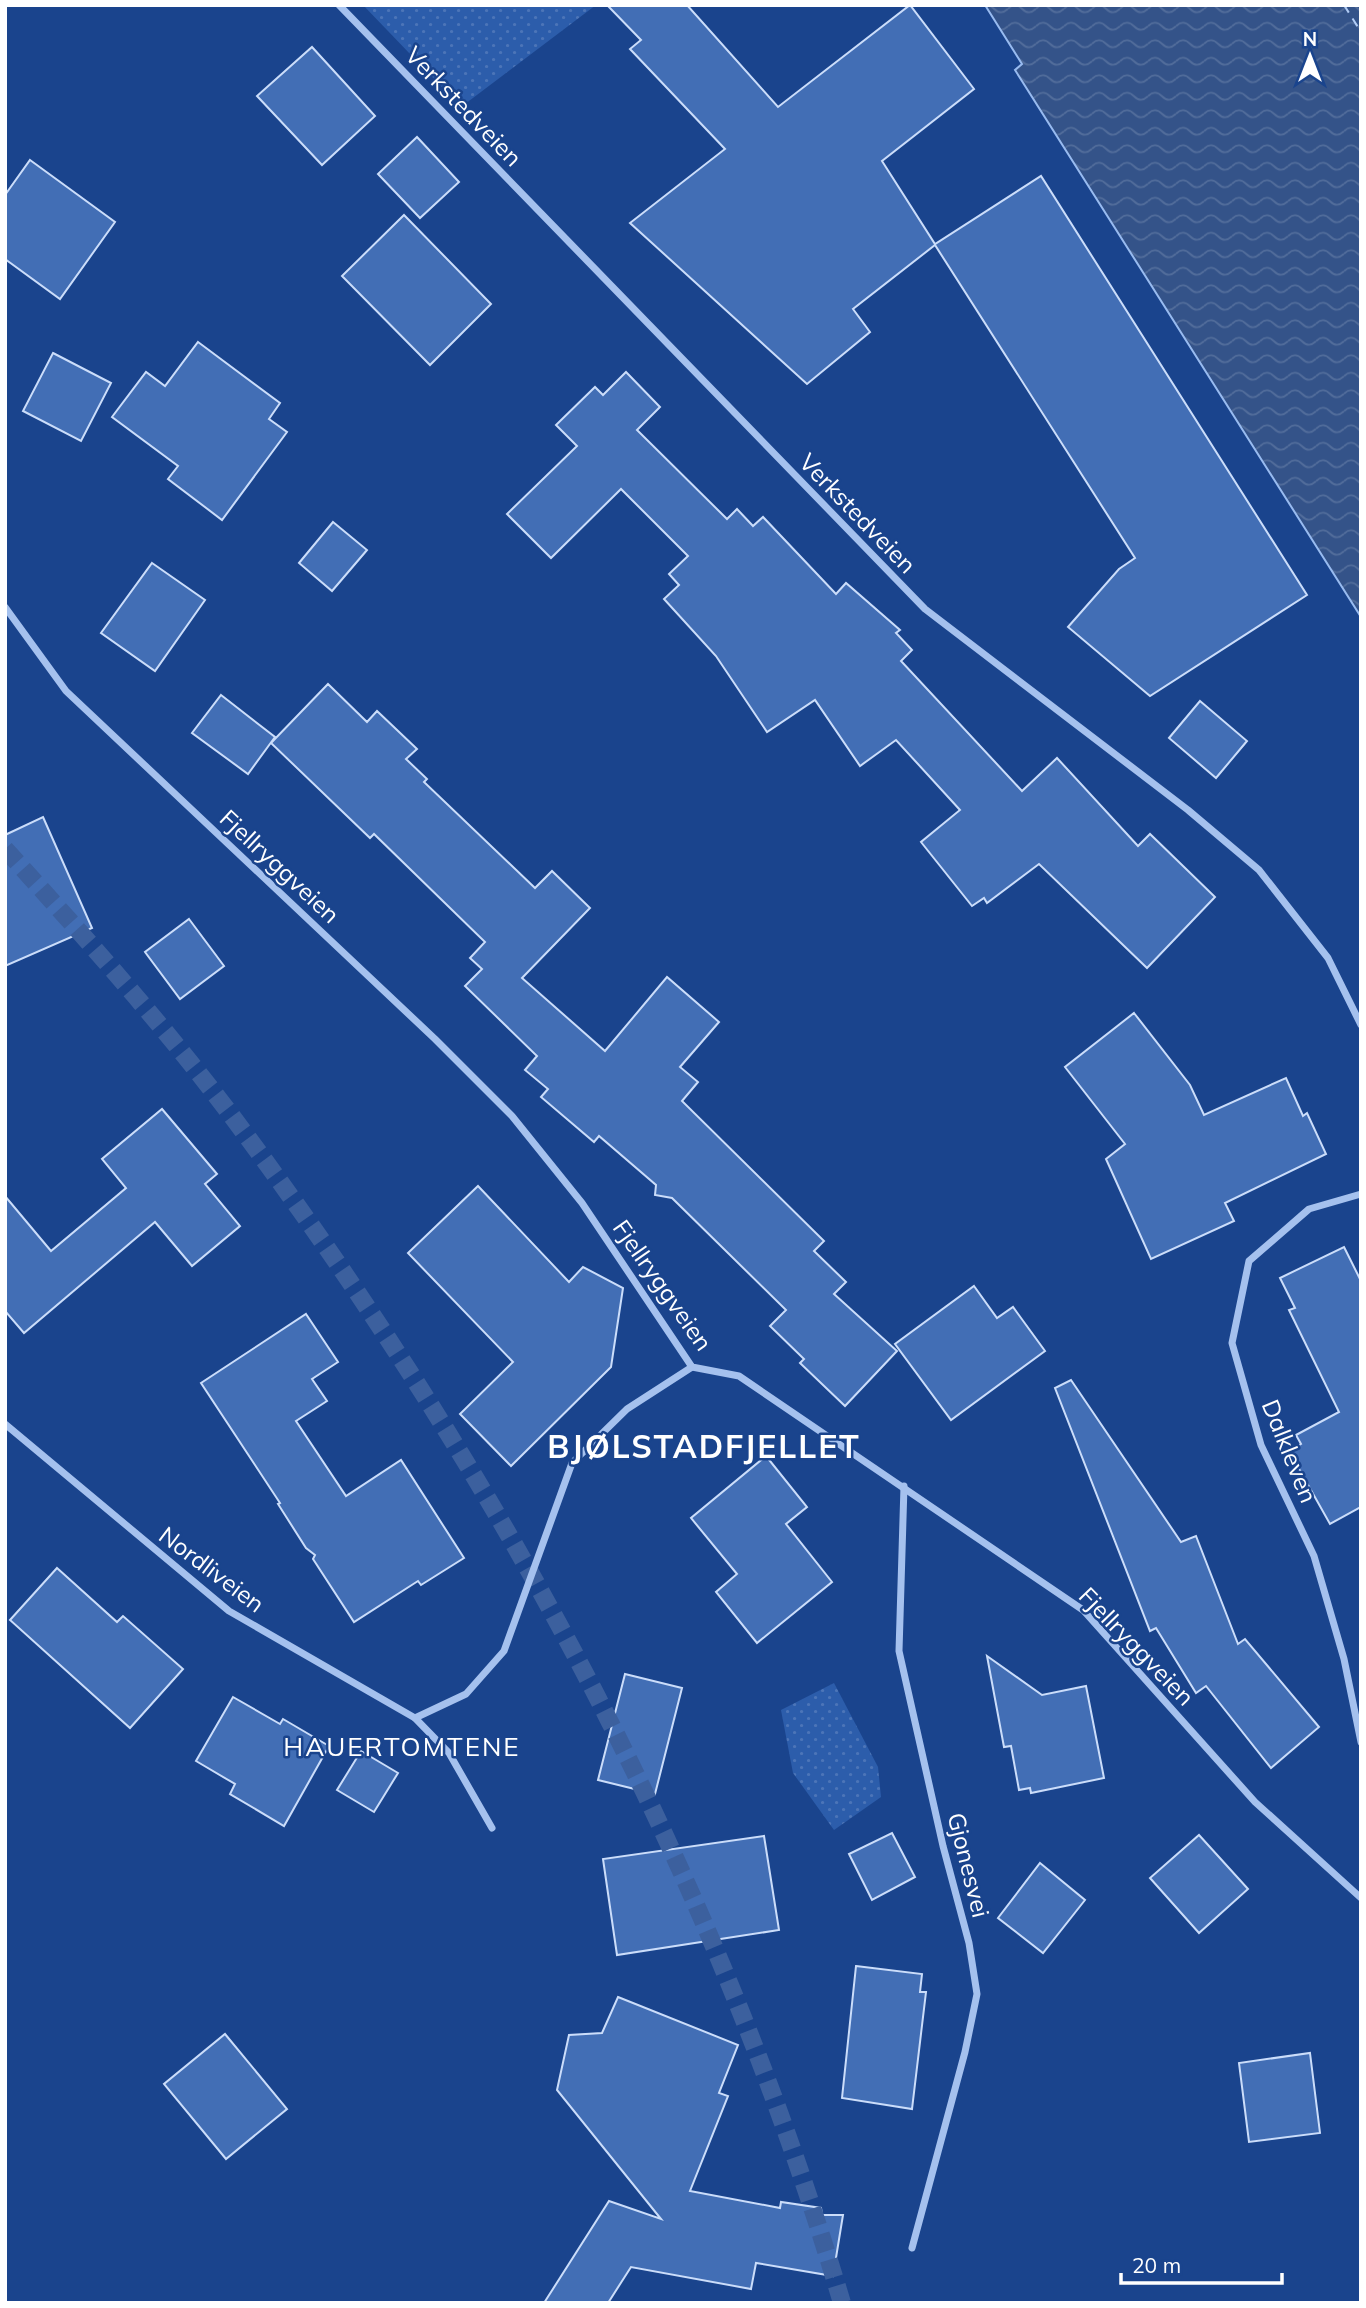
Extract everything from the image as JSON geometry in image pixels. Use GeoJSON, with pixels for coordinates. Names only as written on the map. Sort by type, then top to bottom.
{"type":"FeatureCollection","features":[{"type":"Feature","properties":{"kind":"street","name":"Verkstedveien"},"geometry":{"type":"LineString","coordinates":[[339,5],[925,609],[1188,810],[1259,870],[1328,958],[1361,1025]]}},
{"type":"Feature","properties":{"kind":"street","name":"Fjellryggveien"},"geometry":{"type":"LineString","coordinates":[[5,607],[66,691],[435,1039],[512,1116],[582,1203],[692,1367],[739,1376],[1083,1610],[1255,1802],[1361,1898]]}},
{"type":"Feature","properties":{"kind":"street","name":"Dalkleven"},"geometry":{"type":"LineString","coordinates":[[1361,1194],[1309,1209],[1249,1261],[1232,1343],[1261,1445],[1314,1556],[1344,1659],[1361,1742]]}},
{"type":"Feature","properties":{"kind":"street"},"geometry":{"type":"LineString","coordinates":[[415,1718],[466,1694],[504,1651],[572,1463],[627,1409],[692,1367]]}},
{"type":"Feature","properties":{"kind":"street","name":"Nordliveien"},"geometry":{"type":"LineString","coordinates":[[5,1424],[229,1611],[415,1718],[449,1753],[492,1828]]}},
{"type":"Feature","properties":{"kind":"street","name":"Gjonesvei"},"geometry":{"type":"LineString","coordinates":[[904,1486],[899,1651],[943,1846],[969,1943],[977,1994],[965,2052],[912,2248]]}},
{"type":"Feature","properties":{"kind":"shaded area"},"geometry":{"type":"Polygon","coordinates":[[[363,5],[596,5],[461,107],[363,5]]]}},
{"type":"Feature","properties":{"kind":"shaded area"},"geometry":{"type":"Polygon","coordinates":[[[834,1683],[878,1767],[881,1797],[834,1830],[793,1773],[781,1710],[834,1683]]]}},
{"type":"Feature","properties":{"kind":"water"},"geometry":{"type":"Polygon","coordinates":[[[985,5],[1361,5],[1361,617],[1015,70],[1022,64],[985,5]]]}},
{"type":"Feature","properties":{"kind":"building"},"geometry":{"type":"Polygon","coordinates":[[[607,5],[687,5],[778,107],[910,5],[974,89],[882,161],[935,244],[1041,176],[1307,595],[1150,696],[1068,627],[1119,569],[1135,558],[935,245],[853,309],[870,332],[807,384],[630,223],[725,149],[630,49],[641,40],[607,5]]]}},
{"type":"Feature","properties":{"kind":"building"},"geometry":{"type":"Polygon","coordinates":[[[312,47],[375,116],[322,165],[257,96],[312,47]]]}},
{"type":"Feature","properties":{"kind":"building"},"geometry":{"type":"Polygon","coordinates":[[[417,137],[459,182],[420,218],[378,174],[417,137]]]}},
{"type":"Feature","properties":{"kind":"building"},"geometry":{"type":"Polygon","coordinates":[[[30,160],[115,222],[60,299],[5,259],[5,195],[30,160]]]}},
{"type":"Feature","properties":{"kind":"building"},"geometry":{"type":"Polygon","coordinates":[[[404,215],[491,304],[430,365],[342,276],[404,215]]]}},
{"type":"Feature","properties":{"kind":"building"},"geometry":{"type":"Polygon","coordinates":[[[198,342],[280,403],[269,419],[287,432],[222,520],[168,479],[178,466],[112,417],[146,372],[165,386],[198,342]]]}},
{"type":"Feature","properties":{"kind":"building"},"geometry":{"type":"Polygon","coordinates":[[[53,353],[111,383],[81,441],[23,411],[53,353]]]}},
{"type":"Feature","properties":{"kind":"building"},"geometry":{"type":"Polygon","coordinates":[[[626,372],[660,407],[637,430],[727,519],[737,509],[753,526],[763,517],[836,594],[846,583],[900,630],[896,633],[912,650],[901,661],[1022,791],[1057,758],[1138,846],[1150,834],[1215,897],[1147,968],[1039,864],[987,903],[984,898],[972,906],[921,842],[960,810],[896,740],[860,766],[815,700],[767,732],[716,656],[664,599],[679,585],[669,574],[688,556],[621,489],[551,558],[507,514],[577,446],[556,425],[595,387],[603,395],[626,372]]]}},
{"type":"Feature","properties":{"kind":"building"},"geometry":{"type":"Polygon","coordinates":[[[333,522],[367,550],[332,591],[299,563],[333,522]]]}},
{"type":"Feature","properties":{"kind":"building"},"geometry":{"type":"Polygon","coordinates":[[[152,563],[205,600],[155,671],[101,633],[152,563]]]}},
{"type":"Feature","properties":{"kind":"building"},"geometry":{"type":"Polygon","coordinates":[[[328,684],[367,722],[377,711],[417,749],[406,759],[427,779],[424,782],[535,888],[552,871],[590,908],[522,978],[605,1051],[667,977],[719,1022],[680,1067],[698,1082],[682,1101],[824,1241],[814,1251],[846,1282],[834,1294],[897,1351],[845,1406],[800,1363],[804,1359],[770,1326],[786,1310],[672,1198],[655,1195],[656,1185],[599,1136],[594,1142],[541,1097],[548,1089],[525,1070],[537,1056],[465,986],[482,969],[470,958],[485,942],[374,834],[370,838],[271,743],[328,684]]]}},
{"type":"Feature","properties":{"kind":"building"},"geometry":{"type":"Polygon","coordinates":[[[221,695],[275,737],[248,774],[192,733],[221,695]]]}},
{"type":"Feature","properties":{"kind":"building"},"geometry":{"type":"Polygon","coordinates":[[[1200,701],[1247,741],[1216,778],[1169,738],[1200,701]]]}},
{"type":"Feature","properties":{"kind":"building"},"geometry":{"type":"Polygon","coordinates":[[[43,817],[92,928],[5,966],[5,835],[43,817]]]}},
{"type":"Feature","properties":{"kind":"building"},"geometry":{"type":"Polygon","coordinates":[[[189,919],[224,966],[180,999],[145,952],[189,919]]]}},
{"type":"Feature","properties":{"kind":"building"},"geometry":{"type":"Polygon","coordinates":[[[1134,1013],[1190,1085],[1204,1115],[1286,1078],[1303,1116],[1307,1113],[1326,1154],[1225,1203],[1234,1221],[1151,1259],[1106,1159],[1125,1144],[1065,1067],[1134,1013]]]}},
{"type":"Feature","properties":{"kind":"building"},"geometry":{"type":"Polygon","coordinates":[[[162,1109],[217,1174],[205,1184],[240,1226],[192,1266],[155,1222],[24,1333],[5,1311],[5,1196],[51,1251],[126,1188],[102,1159],[162,1109]]]}},
{"type":"Feature","properties":{"kind":"building"},"geometry":{"type":"Polygon","coordinates":[[[478,1186],[569,1282],[583,1267],[623,1288],[611,1367],[511,1466],[460,1414],[513,1362],[408,1253],[478,1186]]]}},
{"type":"Feature","properties":{"kind":"building"},"geometry":{"type":"Polygon","coordinates":[[[1344,1247],[1361,1281],[1361,1507],[1330,1524],[1289,1451],[1301,1444],[1296,1435],[1339,1412],[1289,1310],[1295,1308],[1280,1278],[1344,1247]]]}},
{"type":"Feature","properties":{"kind":"building"},"geometry":{"type":"Polygon","coordinates":[[[974,1286],[997,1318],[1013,1307],[1045,1351],[951,1420],[895,1344],[974,1286]]]}},
{"type":"Feature","properties":{"kind":"building"},"geometry":{"type":"Polygon","coordinates":[[[306,1314],[338,1362],[312,1379],[327,1401],[296,1421],[346,1496],[401,1460],[464,1558],[421,1585],[418,1581],[354,1622],[313,1559],[315,1555],[306,1548],[278,1504],[280,1503],[201,1383],[306,1314]]]}},
{"type":"Feature","properties":{"kind":"building"},"geometry":{"type":"Polygon","coordinates":[[[1071,1380],[1181,1542],[1196,1536],[1238,1644],[1245,1639],[1319,1727],[1271,1768],[1206,1686],[1196,1693],[1156,1628],[1150,1631],[1055,1388],[1071,1380]]]}},
{"type":"Feature","properties":{"kind":"building"},"geometry":{"type":"Polygon","coordinates":[[[766,1456],[807,1507],[786,1524],[832,1582],[757,1643],[716,1592],[737,1574],[691,1518],[766,1456]]]}},
{"type":"Feature","properties":{"kind":"building"},"geometry":{"type":"Polygon","coordinates":[[[57,1568],[117,1622],[123,1616],[183,1669],[130,1728],[10,1620],[57,1568]]]}},
{"type":"Feature","properties":{"kind":"building"},"geometry":{"type":"Polygon","coordinates":[[[987,1656],[1042,1695],[1086,1686],[1104,1778],[1031,1793],[1030,1788],[1019,1790],[1011,1746],[1004,1747],[987,1656]]]}},
{"type":"Feature","properties":{"kind":"building"},"geometry":{"type":"Polygon","coordinates":[[[625,1674],[682,1688],[655,1794],[598,1780],[625,1674]]]}},
{"type":"Feature","properties":{"kind":"building"},"geometry":{"type":"Polygon","coordinates":[[[233,1697],[280,1724],[283,1719],[329,1746],[284,1826],[230,1794],[235,1784],[196,1761],[233,1697]]]}},
{"type":"Feature","properties":{"kind":"building"},"geometry":{"type":"Polygon","coordinates":[[[361,1751],[398,1773],[374,1812],[337,1790],[361,1751]]]}},
{"type":"Feature","properties":{"kind":"building"},"geometry":{"type":"Polygon","coordinates":[[[892,1833],[915,1877],[872,1900],[849,1854],[892,1833]]]}},
{"type":"Feature","properties":{"kind":"building"},"geometry":{"type":"Polygon","coordinates":[[[1199,1835],[1248,1889],[1199,1933],[1150,1878],[1199,1835]]]}},
{"type":"Feature","properties":{"kind":"building"},"geometry":{"type":"Polygon","coordinates":[[[764,1836],[779,1930],[617,1955],[603,1859],[764,1836]]]}},
{"type":"Feature","properties":{"kind":"building"},"geometry":{"type":"Polygon","coordinates":[[[1040,1863],[1085,1900],[1043,1953],[998,1918],[1040,1863]]]}},
{"type":"Feature","properties":{"kind":"building"},"geometry":{"type":"Polygon","coordinates":[[[856,1966],[922,1974],[920,1992],[926,1992],[912,2109],[842,2098],[856,1966]]]}},
{"type":"Feature","properties":{"kind":"building"},"geometry":{"type":"Polygon","coordinates":[[[618,1997],[738,2045],[719,2093],[728,2096],[690,2191],[780,2208],[781,2202],[821,2208],[822,2215],[843,2215],[833,2276],[756,2263],[751,2289],[631,2267],[608,2303],[544,2303],[609,2201],[661,2219],[557,2090],[569,2035],[602,2033],[618,1997]]]}},
{"type":"Feature","properties":{"kind":"building"},"geometry":{"type":"Polygon","coordinates":[[[225,2034],[287,2109],[226,2159],[164,2084],[225,2034]]]}},
{"type":"Feature","properties":{"kind":"building"},"geometry":{"type":"Polygon","coordinates":[[[1310,2053],[1320,2133],[1249,2142],[1239,2063],[1310,2053]]]}},
{"type":"Feature","properties":{"kind":"ferry route"},"geometry":{"type":"LineString","coordinates":[[1344,5],[1361,32]]}},
{"type":"Feature","properties":{"kind":"tunnel"},"geometry":{"type":"LineString","coordinates":[[5,849],[149,1013],[231,1115],[329,1251],[422,1391],[509,1535],[589,1682],[663,1832],[730,1986],[790,2143],[842,2303]]}},
{"type":"Feature","properties":{"kind":"district","name":"BJØLSTADFJELLET"},"geometry":{"type":"Point","coordinates":[704,1446]}},
{"type":"Feature","properties":{"kind":"district","name":"HAUERTOMTENE"},"geometry":{"type":"Point","coordinates":[402,1746]}}]}
